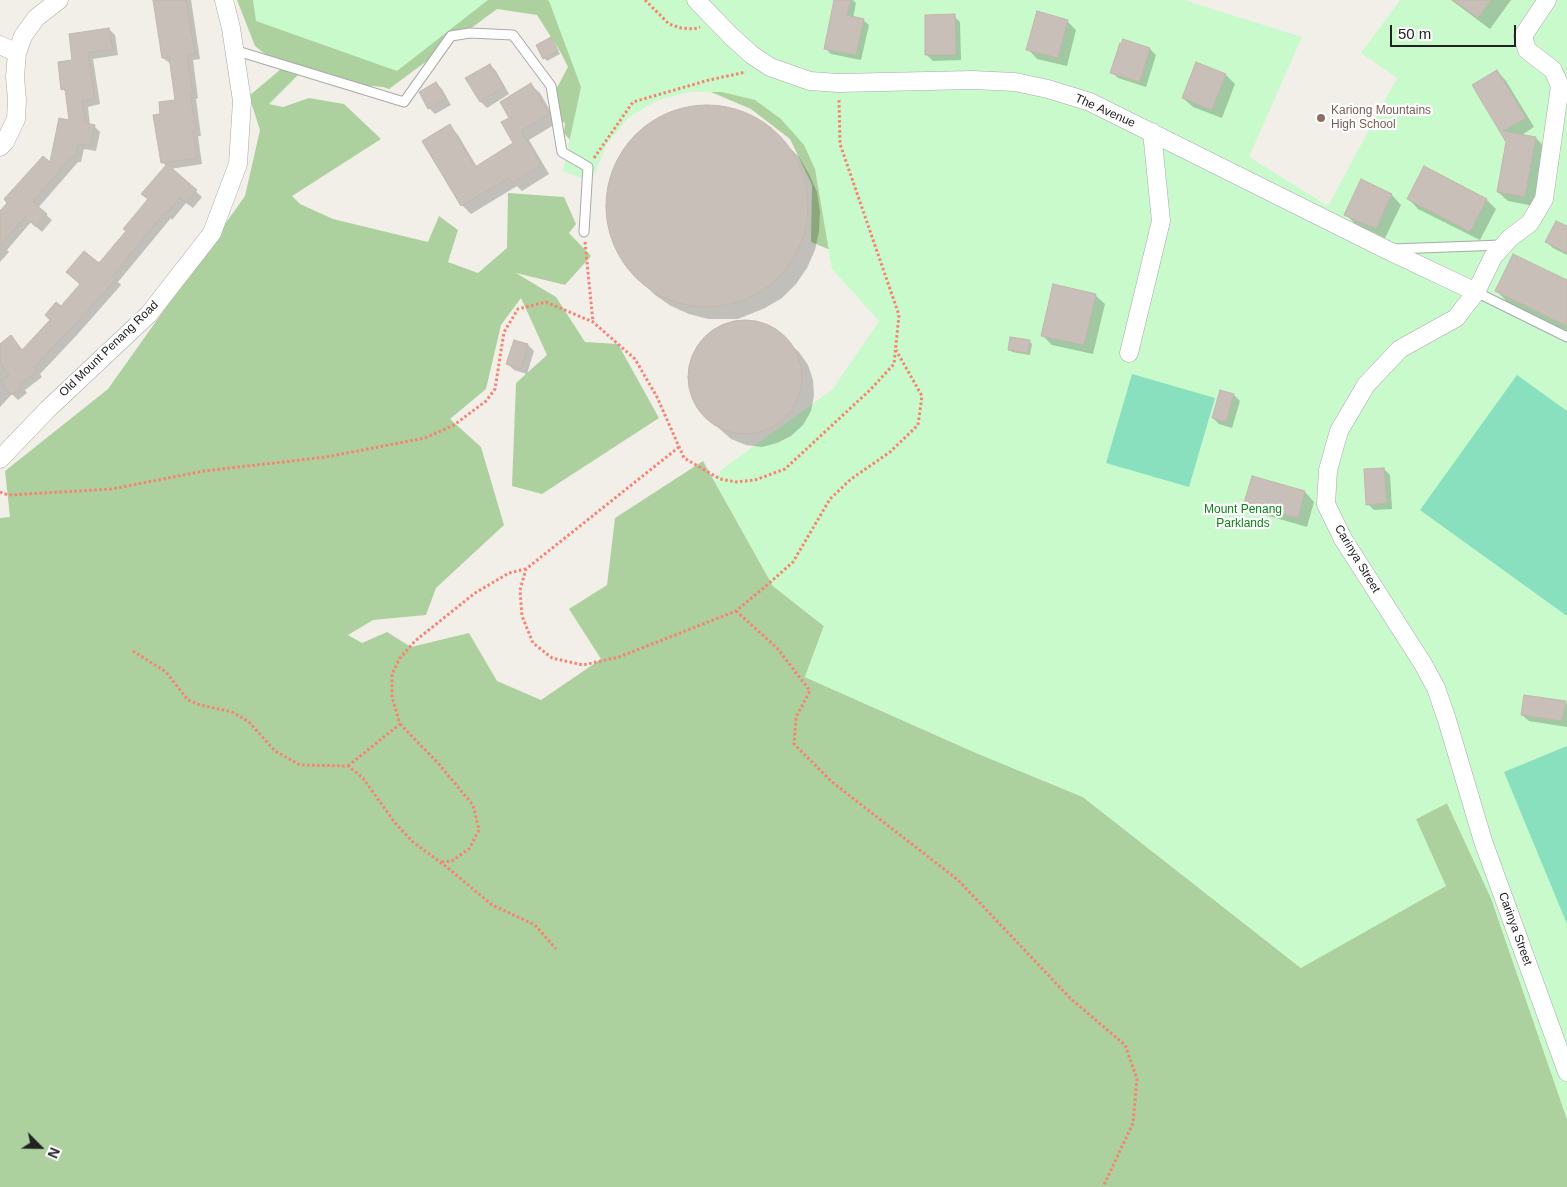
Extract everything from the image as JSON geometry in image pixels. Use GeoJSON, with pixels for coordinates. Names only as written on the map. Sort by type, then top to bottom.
{"type":"FeatureCollection","features":[{"type":"Feature","properties":{"kind":"street"},"geometry":{"type":"LineString","coordinates":[[0,147],[5,142],[16,119],[15,77],[17,53],[23,36],[36,18],[59,0]]}},
{"type":"Feature","properties":{"kind":"street","name":"Old Mount Penang Road"},"geometry":{"type":"LineString","coordinates":[[0,459],[48,409],[149,314],[212,233],[238,164],[242,101],[224,0]]}},
{"type":"Feature","properties":{"kind":"street","name":"The Avenue"},"geometry":{"type":"LineString","coordinates":[[696,0],[752,55],[770,67],[810,81],[838,83],[972,80],[1015,82],[1048,89],[1090,102],[1385,249],[1476,292]]}},
{"type":"Feature","properties":{"kind":"street","name":"Carinya Street"},"geometry":{"type":"LineString","coordinates":[[1547,0],[1523,36],[1527,50],[1553,70],[1560,86],[1544,199],[1530,223],[1510,238],[1493,256],[1476,292],[1456,318],[1400,349],[1366,384],[1339,431],[1328,470],[1326,504],[1343,539],[1423,664],[1436,688],[1482,840],[1567,1072]]}},
{"type":"Feature","properties":{"kind":"street"},"geometry":{"type":"LineString","coordinates":[[0,45],[17,53]]}},
{"type":"Feature","properties":{"kind":"street"},"geometry":{"type":"LineString","coordinates":[[1129,353],[1161,221],[1152,132]]}},
{"type":"Feature","properties":{"kind":"lane"},"geometry":{"type":"LineString","coordinates":[[234,50],[404,102],[451,36],[470,33],[513,34],[551,86],[562,152],[588,167],[584,232]]}},
{"type":"Feature","properties":{"kind":"lane"},"geometry":{"type":"LineString","coordinates":[[1385,249],[1504,245]]}},
{"type":"Feature","properties":{"kind":"lane"},"geometry":{"type":"LineString","coordinates":[[1476,292],[1567,337]]}},
{"type":"Feature","properties":{"kind":"path"},"geometry":{"type":"LineString","coordinates":[[645,0],[669,24],[681,28],[699,28],[711,16]]}},
{"type":"Feature","properties":{"kind":"path"},"geometry":{"type":"LineString","coordinates":[[588,167],[633,102],[709,80],[770,67]]}},
{"type":"Feature","properties":{"kind":"path"},"geometry":{"type":"LineString","coordinates":[[0,492],[8,495],[112,489],[204,470],[326,457],[425,438],[454,425],[486,401],[496,389],[504,332],[518,310],[546,302],[593,322],[635,359],[657,397],[684,458],[720,478],[736,482],[755,480],[785,469],[871,389],[894,364],[899,316],[840,144],[838,83]]}},
{"type":"Feature","properties":{"kind":"path"},"geometry":{"type":"LineString","coordinates":[[584,232],[593,322]]}},
{"type":"Feature","properties":{"kind":"path"},"geometry":{"type":"LineString","coordinates":[[526,569],[520,590],[522,616],[534,643],[552,658],[583,665],[619,657],[736,611],[793,562],[830,499],[851,478],[890,452],[918,425],[922,396],[895,348]]}},
{"type":"Feature","properties":{"kind":"path"},"geometry":{"type":"LineString","coordinates":[[439,862],[452,861],[469,849],[479,830],[473,805],[400,724],[392,697],[392,674],[400,658],[416,641],[475,593],[509,573],[526,569],[679,448]]}},
{"type":"Feature","properties":{"kind":"path"},"geometry":{"type":"LineString","coordinates":[[736,611],[776,648],[810,691],[796,716],[794,744],[832,782],[958,880],[1071,999],[1125,1045],[1137,1079],[1133,1123],[1103,1187]]}},
{"type":"Feature","properties":{"kind":"path"},"geometry":{"type":"LineString","coordinates":[[133,650],[166,672],[188,700],[200,705],[232,712],[248,722],[275,751],[300,765],[348,766],[362,777],[396,824],[413,842],[492,905],[535,925],[556,949]]}},
{"type":"Feature","properties":{"kind":"path"},"geometry":{"type":"LineString","coordinates":[[348,766],[400,724]]}},
{"type":"Feature","properties":{"kind":"green space"},"geometry":{"type":"Polygon","coordinates":[[[237,0],[670,0],[793,94],[845,256],[811,242],[812,185],[790,139],[751,109],[699,87],[636,92],[582,154],[564,133],[565,123],[558,120],[552,97],[568,67],[537,15],[497,9],[389,89],[337,83],[304,69],[269,104],[283,107],[309,98],[344,104],[381,139],[292,196],[300,204],[333,219],[428,242],[439,216],[458,230],[448,262],[478,273],[507,248],[508,193],[564,197],[576,224],[569,233],[591,256],[565,285],[516,273],[556,297],[585,342],[618,344],[659,418],[542,494],[512,486],[516,383],[547,355],[521,298],[501,325],[486,389],[450,419],[481,447],[504,525],[436,588],[426,615],[373,620],[348,635],[362,643],[387,632],[411,647],[469,633],[497,681],[541,700],[601,659],[569,609],[607,585],[615,518],[703,461],[773,586],[824,626],[805,677],[974,752],[1083,797],[1301,968],[1416,819],[1447,803],[1491,898],[1567,1119],[1567,1187],[0,1187],[0,518],[10,517],[5,471],[108,389],[245,196],[260,130],[249,96],[282,68],[255,46],[237,0]]]}},
{"type":"Feature","properties":{"kind":"green space"},"geometry":{"type":"Polygon","coordinates":[[[253,0],[488,0],[397,71],[256,21],[253,0]]]}},
{"type":"Feature","properties":{"kind":"green space","name":"Mount Penang Parklands"},"geometry":{"type":"Polygon","coordinates":[[[547,0],[1184,0],[1302,37],[1249,157],[1328,206],[1397,78],[1361,53],[1400,0],[1567,0],[1567,1119],[1491,898],[1447,803],[1416,819],[1446,886],[1301,968],[1083,797],[974,752],[805,677],[824,626],[773,586],[715,482],[722,469],[832,390],[879,321],[832,269],[815,169],[804,145],[781,119],[755,100],[722,92],[689,92],[656,101],[628,118],[607,144],[591,182],[563,171],[581,87],[547,0]]]}},
{"type":"Feature","properties":{"kind":"green space"},"geometry":{"type":"Polygon","coordinates":[[[1132,374],[1215,398],[1189,487],[1106,463],[1132,374]]]}},
{"type":"Feature","properties":{"kind":"green space"},"geometry":{"type":"Polygon","coordinates":[[[1517,375],[1567,411],[1567,616],[1420,510],[1517,375]]]}},
{"type":"Feature","properties":{"kind":"green space"},"geometry":{"type":"Polygon","coordinates":[[[1567,746],[1567,924],[1504,772],[1567,746]]]}},
{"type":"Feature","properties":{"kind":"building"},"geometry":{"type":"Polygon","coordinates":[[[153,0],[186,0],[195,53],[187,55],[193,93],[190,93],[196,130],[193,131],[197,158],[161,163],[153,115],[160,114],[159,102],[175,100],[169,57],[162,58],[153,0]]]}},
{"type":"Feature","properties":{"kind":"building"},"geometry":{"type":"Polygon","coordinates":[[[834,0],[851,0],[847,15],[864,19],[856,55],[824,49],[834,0]]]}},
{"type":"Feature","properties":{"kind":"building"},"geometry":{"type":"Polygon","coordinates":[[[1453,0],[1491,0],[1478,18],[1453,0]]]}},
{"type":"Feature","properties":{"kind":"building"},"geometry":{"type":"Polygon","coordinates":[[[1037,11],[1068,20],[1058,58],[1026,50],[1037,11]]]}},
{"type":"Feature","properties":{"kind":"building"},"geometry":{"type":"Polygon","coordinates":[[[955,14],[956,55],[925,55],[925,15],[955,14]]]}},
{"type":"Feature","properties":{"kind":"building"},"geometry":{"type":"Polygon","coordinates":[[[109,28],[113,49],[88,53],[95,99],[82,101],[86,123],[95,125],[90,146],[78,144],[76,157],[72,156],[33,202],[47,214],[36,227],[25,217],[0,246],[0,211],[7,203],[4,199],[43,156],[50,162],[59,118],[69,120],[65,89],[61,90],[58,62],[72,60],[69,34],[109,28]]]}},
{"type":"Feature","properties":{"kind":"building"},"geometry":{"type":"Polygon","coordinates":[[[551,37],[558,51],[543,59],[536,45],[551,37]]]}},
{"type":"Feature","properties":{"kind":"building"},"geometry":{"type":"Polygon","coordinates":[[[1123,39],[1150,48],[1140,82],[1110,73],[1123,39]]]}},
{"type":"Feature","properties":{"kind":"building"},"geometry":{"type":"Polygon","coordinates":[[[1196,62],[1226,74],[1212,110],[1182,98],[1196,62]]]}},
{"type":"Feature","properties":{"kind":"building"},"geometry":{"type":"Polygon","coordinates":[[[490,64],[504,87],[480,102],[465,78],[490,64]]]}},
{"type":"Feature","properties":{"kind":"building"},"geometry":{"type":"Polygon","coordinates":[[[1497,70],[1526,118],[1503,131],[1536,137],[1525,197],[1497,192],[1506,142],[1472,85],[1497,70]]]}},
{"type":"Feature","properties":{"kind":"building"},"geometry":{"type":"Polygon","coordinates":[[[436,82],[446,98],[428,109],[419,92],[436,82]]]}},
{"type":"Feature","properties":{"kind":"building"},"geometry":{"type":"Polygon","coordinates":[[[531,83],[549,114],[521,131],[542,165],[512,183],[509,178],[461,206],[422,141],[450,124],[475,167],[513,143],[501,122],[509,118],[500,102],[531,83]]]}},
{"type":"Feature","properties":{"kind":"building"},"geometry":{"type":"Polygon","coordinates":[[[707,105],[727,107],[755,117],[771,128],[785,142],[800,167],[806,186],[808,206],[806,226],[796,254],[785,270],[771,284],[746,299],[727,305],[707,307],[687,305],[659,295],[643,284],[629,270],[614,245],[608,226],[606,206],[608,186],[618,158],[629,142],[643,128],[668,113],[687,107],[707,105]]]}},
{"type":"Feature","properties":{"kind":"building"},"geometry":{"type":"Polygon","coordinates":[[[167,164],[197,190],[186,203],[180,198],[165,215],[164,213],[113,276],[116,279],[34,367],[37,371],[20,384],[22,387],[11,395],[1,381],[9,375],[0,363],[0,344],[11,335],[22,350],[50,320],[45,315],[56,302],[61,306],[80,284],[66,272],[84,251],[99,263],[126,231],[123,229],[148,199],[141,194],[167,164]]]}},
{"type":"Feature","properties":{"kind":"building"},"geometry":{"type":"Polygon","coordinates":[[[1424,166],[1487,199],[1470,232],[1407,199],[1424,166]]]}},
{"type":"Feature","properties":{"kind":"building"},"geometry":{"type":"Polygon","coordinates":[[[1361,179],[1392,194],[1376,229],[1344,215],[1361,179]]]}},
{"type":"Feature","properties":{"kind":"building"},"geometry":{"type":"Polygon","coordinates":[[[1556,221],[1567,226],[1567,253],[1545,242],[1556,221]]]}},
{"type":"Feature","properties":{"kind":"building"},"geometry":{"type":"Polygon","coordinates":[[[1513,254],[1567,280],[1567,326],[1495,291],[1513,254]]]}},
{"type":"Feature","properties":{"kind":"building"},"geometry":{"type":"Polygon","coordinates":[[[1053,284],[1096,294],[1084,345],[1041,336],[1053,284]]]}},
{"type":"Feature","properties":{"kind":"building"},"geometry":{"type":"Polygon","coordinates":[[[745,320],[767,325],[785,337],[797,355],[802,377],[797,399],[785,417],[767,429],[745,434],[723,429],[705,417],[693,399],[688,377],[693,355],[705,337],[723,325],[745,320]]]}},
{"type":"Feature","properties":{"kind":"building"},"geometry":{"type":"Polygon","coordinates":[[[1010,337],[1030,340],[1028,353],[1008,350],[1010,337]]]}},
{"type":"Feature","properties":{"kind":"building"},"geometry":{"type":"Polygon","coordinates":[[[514,340],[528,344],[521,369],[506,364],[514,340]]]}},
{"type":"Feature","properties":{"kind":"building"},"geometry":{"type":"Polygon","coordinates":[[[1220,390],[1234,394],[1226,422],[1212,418],[1220,390]]]}},
{"type":"Feature","properties":{"kind":"building"},"geometry":{"type":"Polygon","coordinates":[[[1384,468],[1387,503],[1366,505],[1364,469],[1384,468]]]}},
{"type":"Feature","properties":{"kind":"building"},"geometry":{"type":"Polygon","coordinates":[[[1252,476],[1305,491],[1298,518],[1244,503],[1252,476]]]}},
{"type":"Feature","properties":{"kind":"building"},"geometry":{"type":"Polygon","coordinates":[[[1524,695],[1566,701],[1562,721],[1521,715],[1524,695]]]}},
{"type":"Feature","properties":{"kind":"place","name":"Kariong Mountains High School"},"geometry":{"type":"Point","coordinates":[1321,118]}}]}
